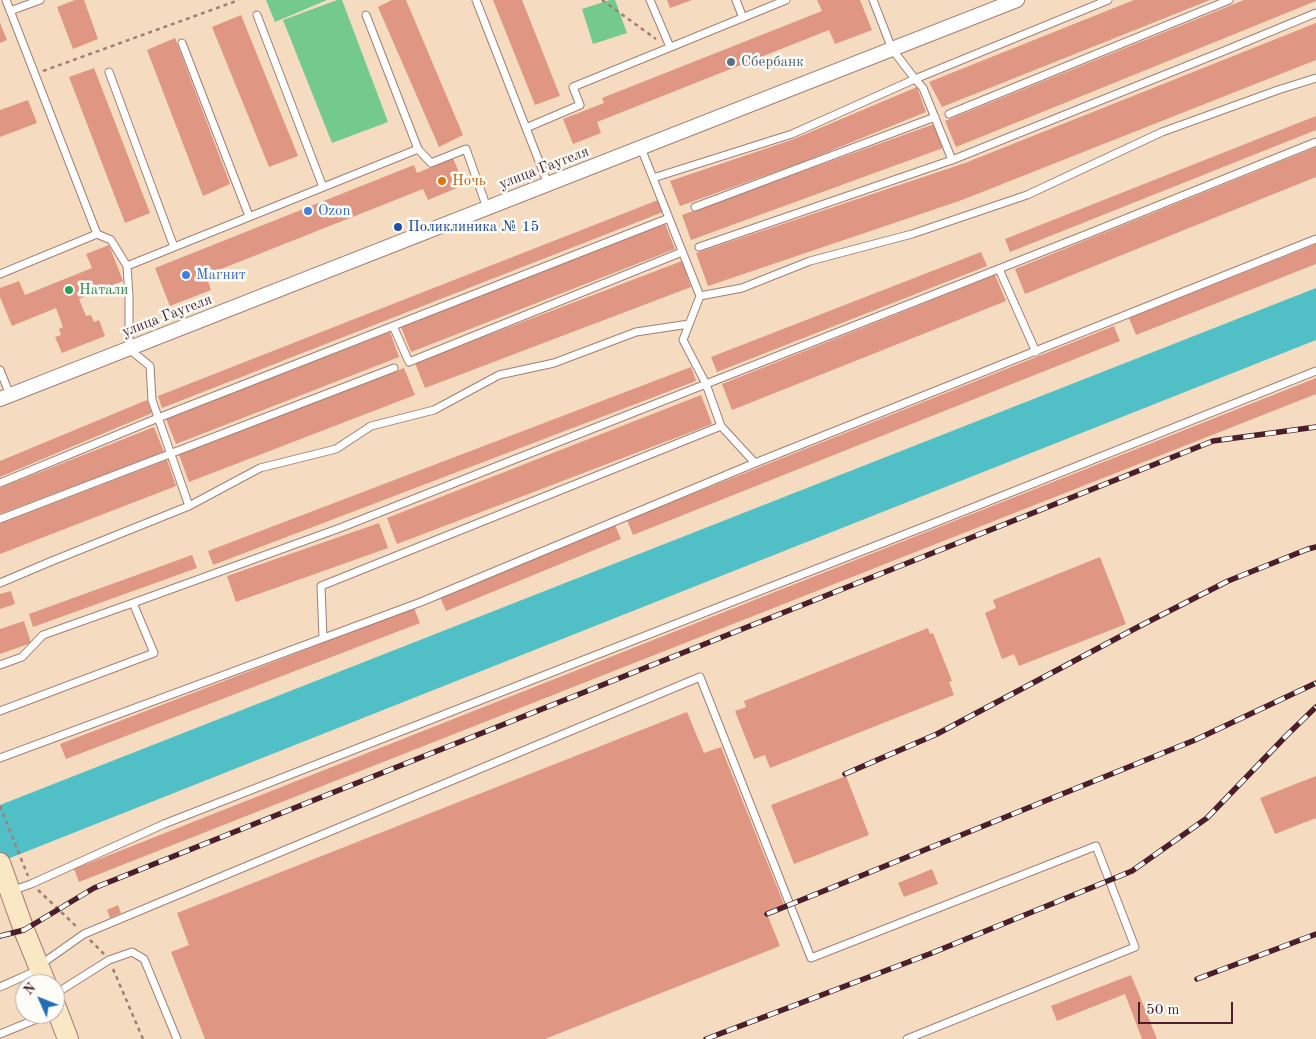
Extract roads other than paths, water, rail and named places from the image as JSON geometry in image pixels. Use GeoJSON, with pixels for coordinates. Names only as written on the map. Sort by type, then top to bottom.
{"type":"FeatureCollection","features":[{"type":"Feature","properties":{"kind":"street","name":"улица Гаугеля"},"geometry":{"type":"LineString","coordinates":[[5,397],[1017,0]]}},
{"type":"Feature","properties":{"kind":"street"},"geometry":{"type":"LineString","coordinates":[[4,882],[42,973]]}},
{"type":"Feature","properties":{"kind":"street"},"geometry":{"type":"LineString","coordinates":[[61,1024],[68,1039]]}},
{"type":"Feature","properties":{"kind":"lane"},"geometry":{"type":"LineString","coordinates":[[6,0],[97,234]]}},
{"type":"Feature","properties":{"kind":"lane"},"geometry":{"type":"LineString","coordinates":[[10,10],[40,0]]}},
{"type":"Feature","properties":{"kind":"lane"},"geometry":{"type":"LineString","coordinates":[[476,0],[548,184]]}},
{"type":"Feature","properties":{"kind":"lane"},"geometry":{"type":"LineString","coordinates":[[650,0],[670,48]]}},
{"type":"Feature","properties":{"kind":"lane"},"geometry":{"type":"LineString","coordinates":[[736,0],[743,18]]}},
{"type":"Feature","properties":{"kind":"lane"},"geometry":{"type":"LineString","coordinates":[[526,128],[580,105],[573,87],[786,0]]}},
{"type":"Feature","properties":{"kind":"lane"},"geometry":{"type":"LineString","coordinates":[[873,0],[892,49],[923,88],[952,160]]}},
{"type":"Feature","properties":{"kind":"lane"},"geometry":{"type":"LineString","coordinates":[[653,178],[792,134],[915,79],[1108,0]]}},
{"type":"Feature","properties":{"kind":"lane"},"geometry":{"type":"LineString","coordinates":[[949,114],[1229,0]]}},
{"type":"Feature","properties":{"kind":"lane"},"geometry":{"type":"LineString","coordinates":[[699,247],[952,160],[1316,13]]}},
{"type":"Feature","properties":{"kind":"lane"},"geometry":{"type":"LineString","coordinates":[[257,15],[323,187]]}},
{"type":"Feature","properties":{"kind":"lane"},"geometry":{"type":"LineString","coordinates":[[366,16],[418,149],[431,163],[466,149],[487,208]]}},
{"type":"Feature","properties":{"kind":"lane"},"geometry":{"type":"LineString","coordinates":[[182,43],[249,216]]}},
{"type":"Feature","properties":{"kind":"lane"},"geometry":{"type":"LineString","coordinates":[[108,72],[174,247]]}},
{"type":"Feature","properties":{"kind":"lane"},"geometry":{"type":"LineString","coordinates":[[700,296],[742,288],[810,261],[912,234],[1027,195],[1162,132],[1316,78]]}},
{"type":"Feature","properties":{"kind":"lane"},"geometry":{"type":"LineString","coordinates":[[695,207],[935,117]]}},
{"type":"Feature","properties":{"kind":"lane"},"geometry":{"type":"LineString","coordinates":[[0,665],[22,657],[43,635],[340,528],[999,269],[1316,142]]}},
{"type":"Feature","properties":{"kind":"lane"},"geometry":{"type":"LineString","coordinates":[[641,148],[700,296],[683,340],[706,384],[721,426],[754,463]]}},
{"type":"Feature","properties":{"kind":"lane"},"geometry":{"type":"LineString","coordinates":[[127,266],[418,149]]}},
{"type":"Feature","properties":{"kind":"lane"},"geometry":{"type":"LineString","coordinates":[[0,483],[158,418],[669,218]]}},
{"type":"Feature","properties":{"kind":"lane"},"geometry":{"type":"LineString","coordinates":[[0,274],[97,234],[111,240],[127,266],[129,349],[150,366],[152,400],[189,506]]}},
{"type":"Feature","properties":{"kind":"lane"},"geometry":{"type":"LineString","coordinates":[[0,758],[421,602],[754,463],[1316,239]]}},
{"type":"Feature","properties":{"kind":"lane"},"geometry":{"type":"LineString","coordinates":[[393,326],[408,362],[682,252]]}},
{"type":"Feature","properties":{"kind":"lane"},"geometry":{"type":"LineString","coordinates":[[999,269],[1036,352]]}},
{"type":"Feature","properties":{"kind":"lane"},"geometry":{"type":"LineString","coordinates":[[0,583],[52,560],[189,506],[260,468],[336,449],[371,426],[434,410],[499,375],[554,363],[636,332],[689,324]]}},
{"type":"Feature","properties":{"kind":"lane"},"geometry":{"type":"LineString","coordinates":[[0,519],[394,368]]}},
{"type":"Feature","properties":{"kind":"lane"},"geometry":{"type":"LineString","coordinates":[[0,370],[5,397]]}},
{"type":"Feature","properties":{"kind":"lane"},"geometry":{"type":"LineString","coordinates":[[4,882],[31,884],[164,824],[935,523],[1316,371]]}},
{"type":"Feature","properties":{"kind":"lane"},"geometry":{"type":"LineString","coordinates":[[323,638],[321,586],[721,426]]}},
{"type":"Feature","properties":{"kind":"lane"},"geometry":{"type":"LineString","coordinates":[[0,711],[154,653],[133,603]]}},
{"type":"Feature","properties":{"kind":"lane"},"geometry":{"type":"LineString","coordinates":[[0,987],[42,973],[84,934],[700,677],[811,958],[1096,846],[1136,947],[907,1039]]}},
{"type":"Feature","properties":{"kind":"lane"},"geometry":{"type":"LineString","coordinates":[[65,998],[110,960],[132,952],[144,958],[177,1039]]}},
{"type":"Feature","properties":{"kind":"lane"},"geometry":{"type":"LineString","coordinates":[[0,1034],[20,1024]]}},
{"type":"Feature","properties":{"kind":"water"},"geometry":{"type":"Polygon","coordinates":[[[1316,288],[1316,340],[0,862],[0,805],[1316,288]]]}},
{"type":"Feature","properties":{"kind":"railway"},"geometry":{"type":"LineString","coordinates":[[0,936],[24,930],[94,888],[1213,441],[1316,427]]}},
{"type":"Feature","properties":{"kind":"railway"},"geometry":{"type":"LineString","coordinates":[[845,774],[937,734],[1228,581],[1316,547]]}},
{"type":"Feature","properties":{"kind":"railway"},"geometry":{"type":"LineString","coordinates":[[767,914],[1195,740],[1316,683]]}},
{"type":"Feature","properties":{"kind":"railway"},"geometry":{"type":"LineString","coordinates":[[706,1039],[932,953],[1132,871],[1207,818],[1316,707]]}},
{"type":"Feature","properties":{"kind":"railway"},"geometry":{"type":"LineString","coordinates":[[1197,979],[1316,934]]}},
{"type":"Feature","properties":{"kind":"place","name":"Сбербанк"},"geometry":{"type":"Point","coordinates":[731,62]}},
{"type":"Feature","properties":{"kind":"place","name":"Ночь"},"geometry":{"type":"Point","coordinates":[442,181]}},
{"type":"Feature","properties":{"kind":"place","name":"Ozon"},"geometry":{"type":"Point","coordinates":[308,211]}},
{"type":"Feature","properties":{"kind":"place","name":"Поликлиника № 15"},"geometry":{"type":"Point","coordinates":[398,227]}},
{"type":"Feature","properties":{"kind":"place","name":"Магнит"},"geometry":{"type":"Point","coordinates":[186,275]}},
{"type":"Feature","properties":{"kind":"place","name":"Натали"},"geometry":{"type":"Point","coordinates":[69,290]}}]}
